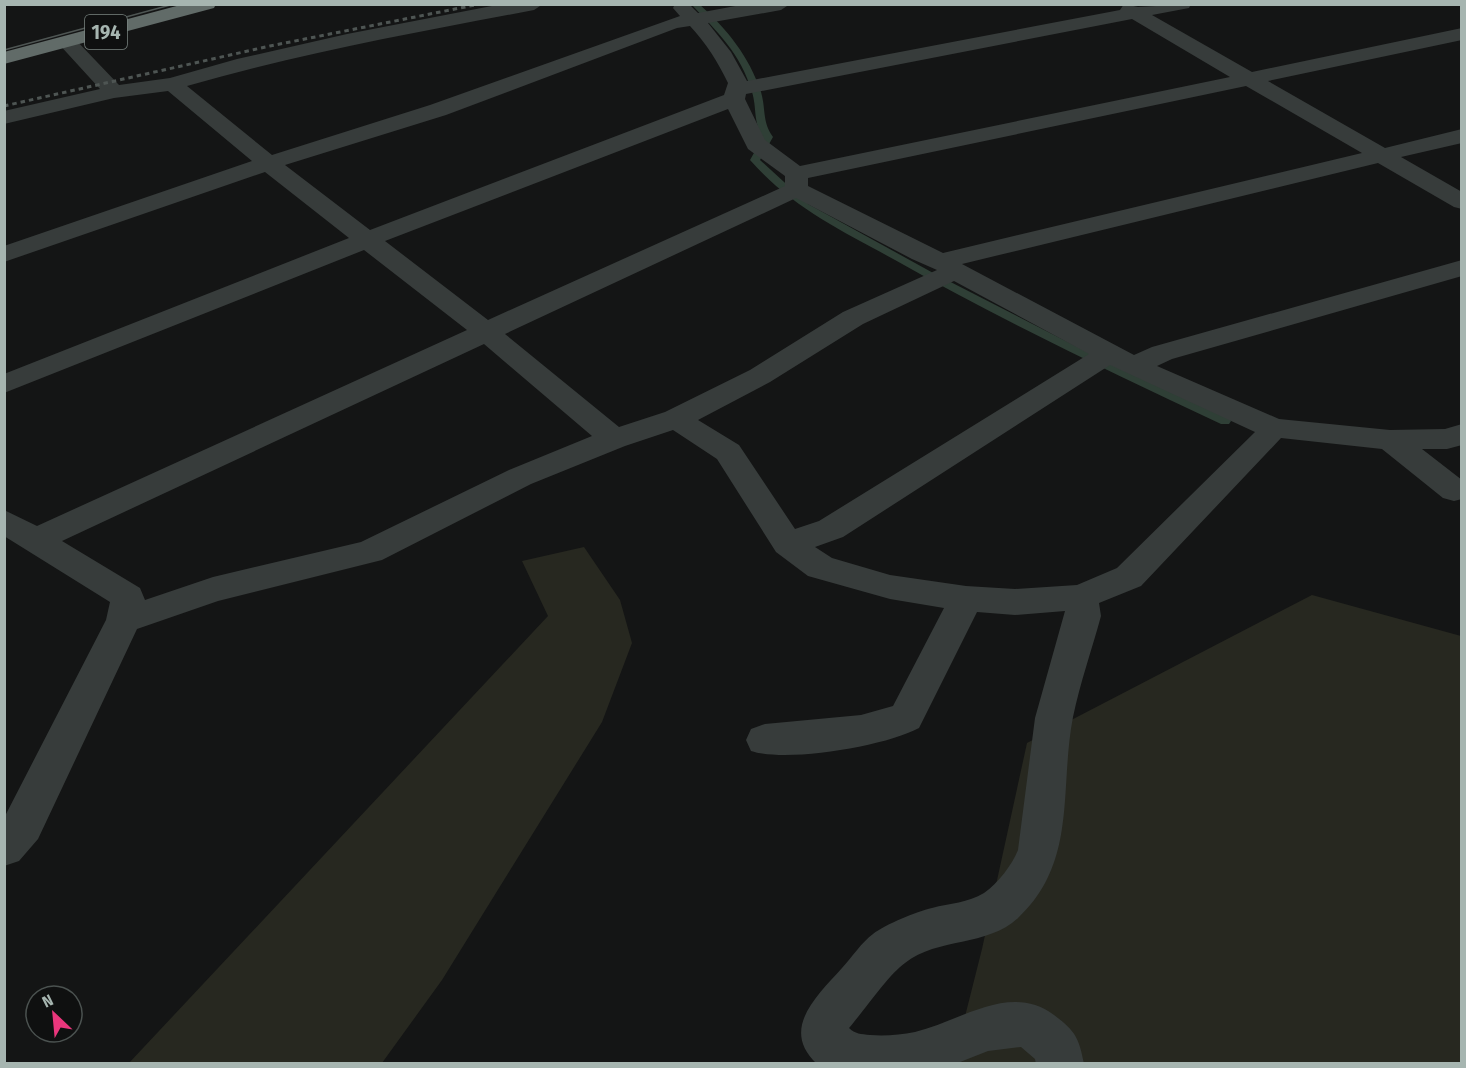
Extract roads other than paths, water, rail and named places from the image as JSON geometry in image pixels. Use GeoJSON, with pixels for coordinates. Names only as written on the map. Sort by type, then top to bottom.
{"type":"FeatureCollection","features":[{"type":"Feature","properties":{"kind":"highway","name":"194"},"geometry":{"type":"LineString","coordinates":[[4,58],[207,4]]}},
{"type":"Feature","properties":{"kind":"street"},"geometry":{"type":"LineString","coordinates":[[4,118],[114,92],[172,84],[237,65],[347,40],[534,4]]}},
{"type":"Feature","properties":{"kind":"street"},"geometry":{"type":"LineString","coordinates":[[678,4],[724,54],[738,83],[735,94],[756,144],[797,181],[921,254],[949,266],[1121,359],[1273,428],[1390,440],[1447,439],[1461,434]]}},
{"type":"Feature","properties":{"kind":"street"},"geometry":{"type":"LineString","coordinates":[[4,255],[268,163],[438,110],[673,23],[781,4]]}},
{"type":"Feature","properties":{"kind":"street"},"geometry":{"type":"LineString","coordinates":[[4,384],[735,94],[1129,9],[1182,4]]}},
{"type":"Feature","properties":{"kind":"street"},"geometry":{"type":"LineString","coordinates":[[1129,9],[1461,202]]}},
{"type":"Feature","properties":{"kind":"street"},"geometry":{"type":"LineString","coordinates":[[37,539],[485,331],[797,181],[1249,78],[1461,34]]}},
{"type":"Feature","properties":{"kind":"street"},"geometry":{"type":"LineString","coordinates":[[66,42],[114,92]]}},
{"type":"Feature","properties":{"kind":"street"},"geometry":{"type":"LineString","coordinates":[[172,84],[268,163],[485,331],[614,439]]}},
{"type":"Feature","properties":{"kind":"street"},"geometry":{"type":"LineString","coordinates":[[124,620],[213,590],[370,552],[520,477],[614,439],[675,419],[760,376],[853,318],[949,266],[1461,136]]}},
{"type":"Feature","properties":{"kind":"street"},"geometry":{"type":"LineString","coordinates":[[788,544],[831,529],[1121,359],[1162,353],[1461,268]]}},
{"type":"Feature","properties":{"kind":"street"},"geometry":{"type":"LineString","coordinates":[[675,419],[728,452],[788,544],[820,567],[890,587],[966,599],[1015,602],[1081,597],[1130,577],[1265,440],[1273,428]]}},
{"type":"Feature","properties":{"kind":"street"},"geometry":{"type":"LineString","coordinates":[[1390,440],[1454,490]]}},
{"type":"Feature","properties":{"kind":"street"},"geometry":{"type":"LineString","coordinates":[[4,521],[37,539],[128,597],[124,620],[23,826],[4,848]]}},
{"type":"Feature","properties":{"kind":"street"},"geometry":{"type":"LineString","coordinates":[[1060,1064],[1057,1046],[1028,1024],[988,1028],[916,1054],[886,1060],[844,1056],[826,1040],[825,1021],[889,948],[932,928],[980,918],[1002,905],[1030,873],[1039,850],[1054,718],[1083,616],[1081,597]]}},
{"type":"Feature","properties":{"kind":"street"},"geometry":{"type":"LineString","coordinates":[[765,740],[879,728],[899,723],[906,717],[966,599]]}},
{"type":"Feature","properties":{"kind":"waterway"},"geometry":{"type":"LineString","coordinates":[[694,4],[733,44],[752,79],[759,101],[761,126],[768,137],[755,160],[805,206],[931,276],[1085,355],[1225,421]]}},
{"type":"Feature","properties":{"kind":"tram line"},"geometry":{"type":"LineString","coordinates":[[4,50],[174,4]]}},
{"type":"Feature","properties":{"kind":"railway"},"geometry":{"type":"LineString","coordinates":[[4,106],[270,46],[480,4]]}}]}
